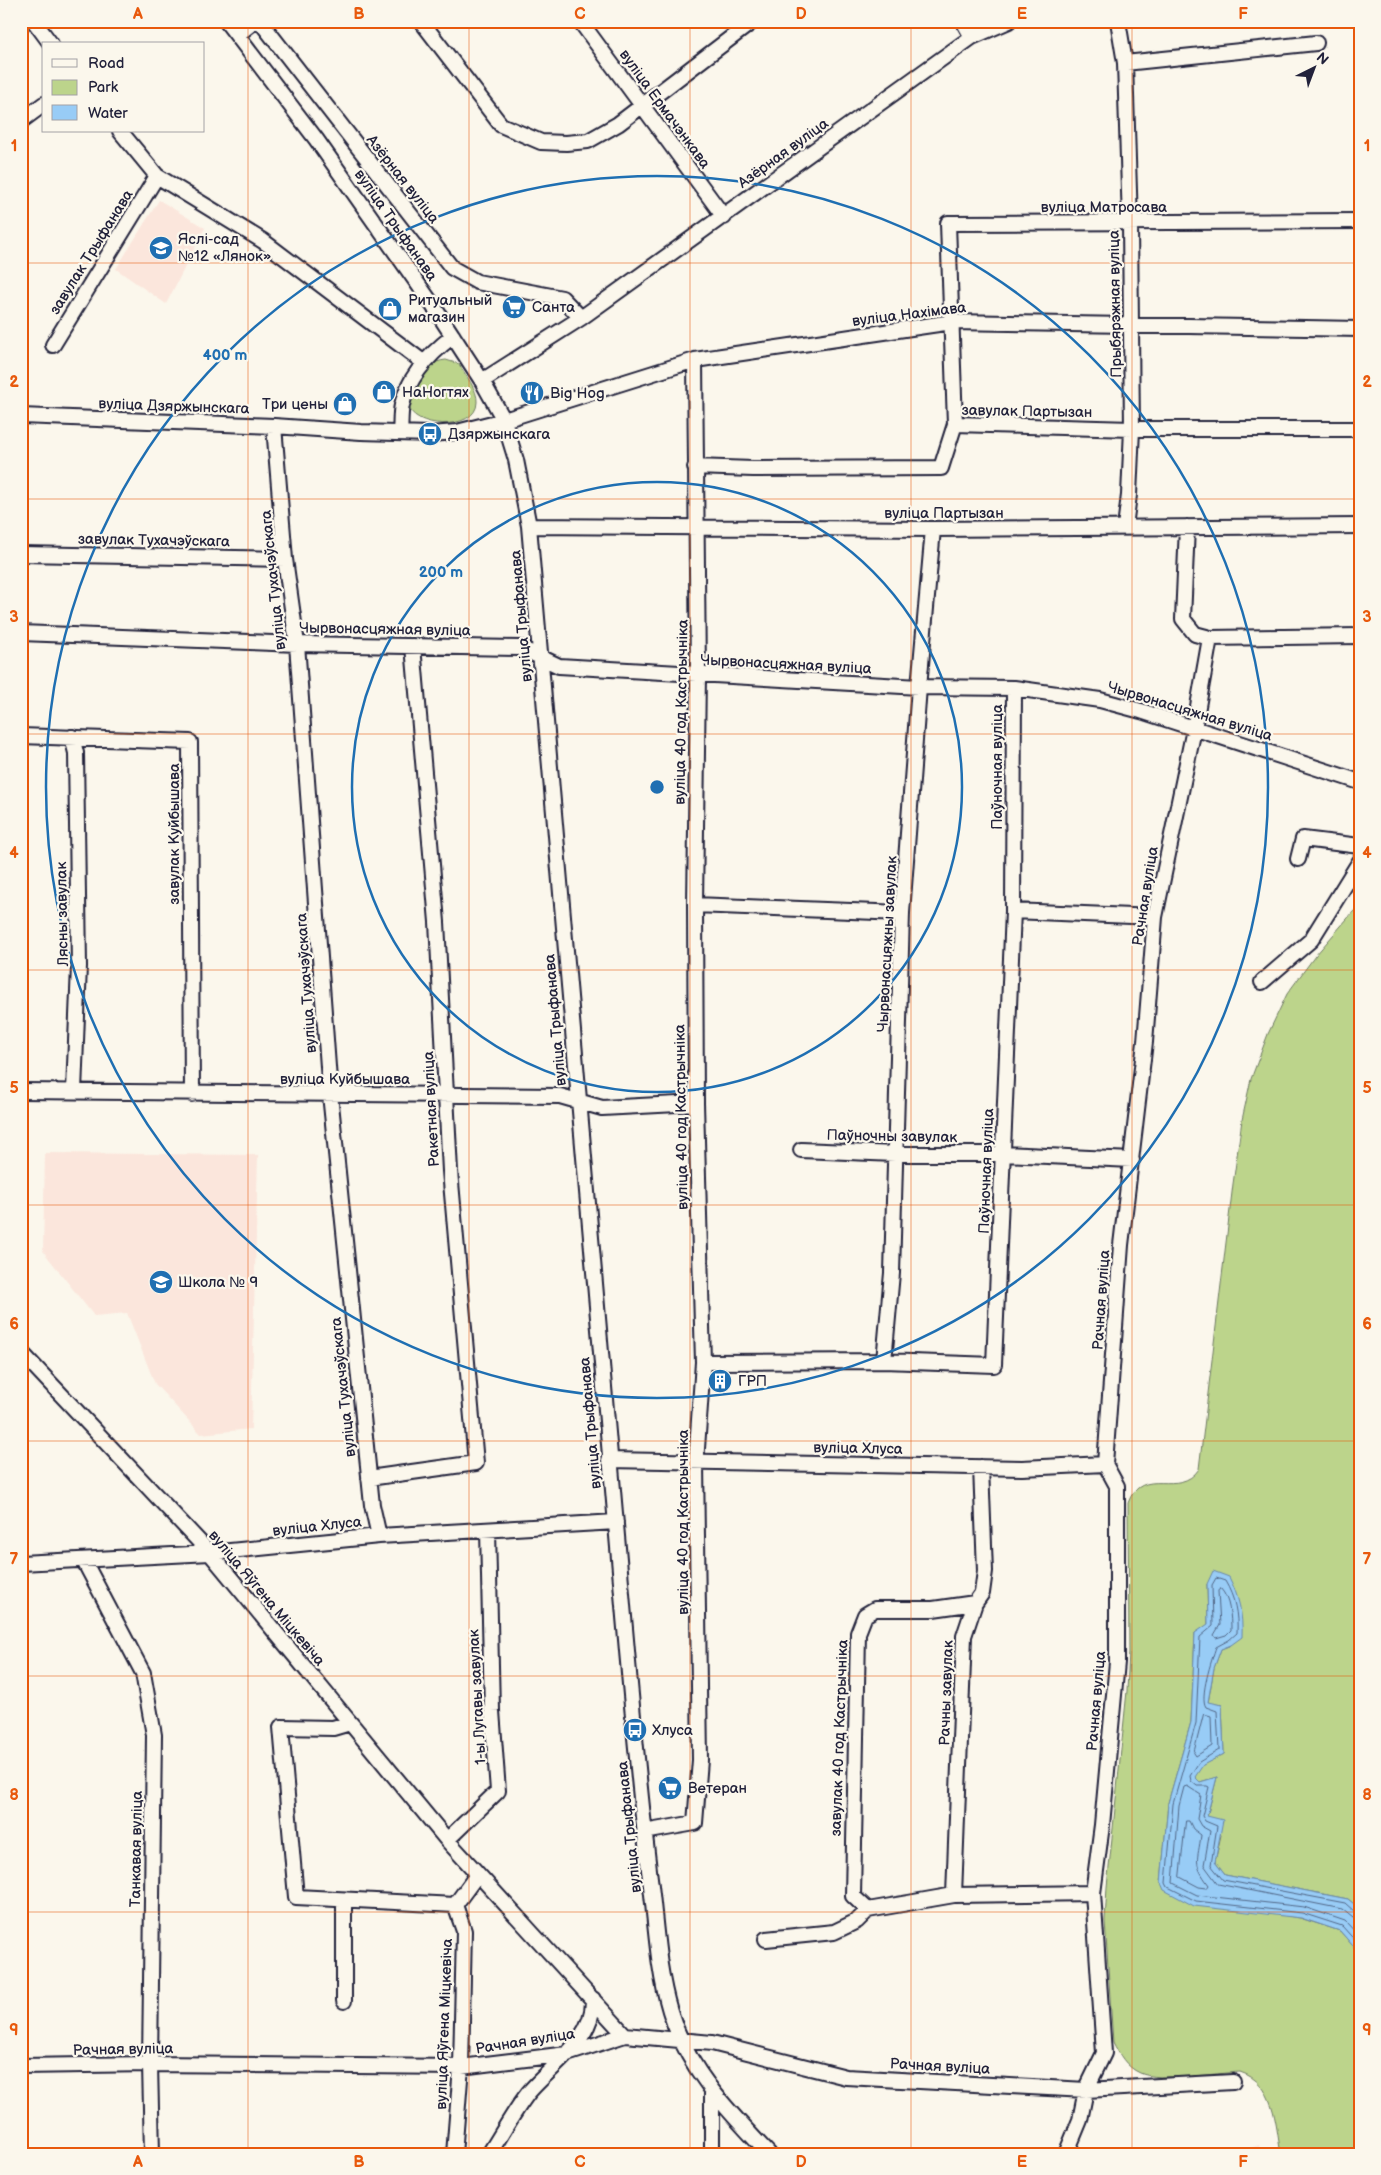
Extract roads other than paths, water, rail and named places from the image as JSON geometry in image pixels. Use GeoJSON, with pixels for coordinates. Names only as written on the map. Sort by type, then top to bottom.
{"type":"FeatureCollection","features":[{"type":"Feature","properties":{"kind":"street"},"geometry":{"type":"LineString","coordinates":[[34,21],[50,42]]}},
{"type":"Feature","properties":{"kind":"street","name":"вуліца Трыфанава"},"geometry":{"type":"LineString","coordinates":[[226,21],[316,139],[453,336],[504,420],[516,460],[529,526],[578,1101],[644,1832],[664,1981],[668,2006],[694,2067],[712,2092],[769,2154]]}},
{"type":"Feature","properties":{"kind":"street"},"geometry":{"type":"LineString","coordinates":[[237,35],[255,21]]}},
{"type":"Feature","properties":{"kind":"street","name":"Азёрная вуліца"},"geometry":{"type":"LineString","coordinates":[[260,21],[452,268],[477,282],[562,298],[581,318]]}},
{"type":"Feature","properties":{"kind":"street"},"geometry":{"type":"LineString","coordinates":[[421,21],[501,124],[541,142],[566,143],[588,140],[618,124],[753,21]]}},
{"type":"Feature","properties":{"kind":"street","name":"вуліца Ермачэнкава"},"geometry":{"type":"LineString","coordinates":[[580,21],[724,217]]}},
{"type":"Feature","properties":{"kind":"street"},"geometry":{"type":"LineString","coordinates":[[964,21],[972,37]]}},
{"type":"Feature","properties":{"kind":"street","name":"Азёрная вуліца"},"geometry":{"type":"LineString","coordinates":[[482,381],[581,318],[972,37],[1009,21]]}},
{"type":"Feature","properties":{"kind":"street","name":"Прыбярэжная вуліца"},"geometry":{"type":"LineString","coordinates":[[1118,21],[1125,63],[1130,223],[1132,429],[1129,495],[1125,527]]}},
{"type":"Feature","properties":{"kind":"street"},"geometry":{"type":"LineString","coordinates":[[1125,63],[1316,43]]}},
{"type":"Feature","properties":{"kind":"street"},"geometry":{"type":"LineString","coordinates":[[21,121],[42,105]]}},
{"type":"Feature","properties":{"kind":"street"},"geometry":{"type":"LineString","coordinates":[[121,132],[157,176],[264,241],[424,362]]}},
{"type":"Feature","properties":{"kind":"street","name":"завулак Трыфанава"},"geometry":{"type":"LineString","coordinates":[[53,345],[157,176]]}},
{"type":"Feature","properties":{"kind":"street","name":"вуліца Матросава"},"geometry":{"type":"LineString","coordinates":[[952,322],[948,224],[1360,221]]}},
{"type":"Feature","properties":{"kind":"street"},"geometry":{"type":"LineString","coordinates":[[952,322],[955,424]]}},
{"type":"Feature","properties":{"kind":"street","name":"вуліца Нахімава"},"geometry":{"type":"LineString","coordinates":[[504,420],[695,360],[952,322],[1360,329]]}},
{"type":"Feature","properties":{"kind":"street"},"geometry":{"type":"LineString","coordinates":[[400,434],[402,405],[424,362],[453,336]]}},
{"type":"Feature","properties":{"kind":"street","name":"вуліца 40 год Кастрычніка"},"geometry":{"type":"LineString","coordinates":[[644,1832],[695,1823],[700,1760],[696,1463],[703,1362],[696,1103],[695,905],[698,528],[695,360]]}},
{"type":"Feature","properties":{"kind":"street","name":"вуліца Дзяржынскага"},"geometry":{"type":"LineString","coordinates":[[21,416],[274,426],[400,434],[457,432],[504,420]]}},
{"type":"Feature","properties":{"kind":"street","name":"завулак Партызан"},"geometry":{"type":"LineString","coordinates":[[696,467],[753,469],[941,468],[955,424],[1132,429],[1360,429]]}},
{"type":"Feature","properties":{"kind":"street","name":"вуліца Тухачэўскага"},"geometry":{"type":"LineString","coordinates":[[274,426],[285,559],[297,644],[330,1094],[369,1478],[378,1536]]}},
{"type":"Feature","properties":{"kind":"street","name":"вуліца Партызан"},"geometry":{"type":"LineString","coordinates":[[529,526],[934,530],[1360,526]]}},
{"type":"Feature","properties":{"kind":"street"},"geometry":{"type":"LineString","coordinates":[[1187,527],[1183,619],[1195,634],[1210,638],[1360,636]]}},
{"type":"Feature","properties":{"kind":"street","name":"Чырвонасцяжны завулак"},"geometry":{"type":"LineString","coordinates":[[884,1362],[892,1273],[902,913],[919,687],[934,530]]}},
{"type":"Feature","properties":{"kind":"street","name":"завулак Тухачэўскага"},"geometry":{"type":"LineString","coordinates":[[21,554],[285,559]]}},
{"type":"Feature","properties":{"kind":"street","name":"Чырвонасцяжная вуліца"},"geometry":{"type":"LineString","coordinates":[[21,633],[297,644],[521,648],[559,666],[919,687],[1014,688],[1100,700],[1360,782]]}},
{"type":"Feature","properties":{"kind":"street","name":"Рачная вуліца"},"geometry":{"type":"LineString","coordinates":[[1086,2090],[1104,2053],[1093,1893],[1102,1825],[1118,1662],[1117,1486],[1105,1464],[1121,1245],[1145,1042],[1155,917],[1194,729],[1210,638]]}},
{"type":"Feature","properties":{"kind":"street","name":"Ракетная вуліца"},"geometry":{"type":"LineString","coordinates":[[369,1478],[476,1463],[450,1171],[448,1095],[437,922],[413,646]]}},
{"type":"Feature","properties":{"kind":"street","name":"Паўночная вуліца"},"geometry":{"type":"LineString","coordinates":[[703,1362],[884,1362],[994,1365],[1013,911],[1014,688]]}},
{"type":"Feature","properties":{"kind":"street","name":"завулак Куйбышава"},"geometry":{"type":"LineString","coordinates":[[21,736],[190,742],[192,1094]]}},
{"type":"Feature","properties":{"kind":"street","name":"Лясны завулак"},"geometry":{"type":"LineString","coordinates":[[72,737],[76,753],[79,966],[74,1091]]}},
{"type":"Feature","properties":{"kind":"street"},"geometry":{"type":"LineString","coordinates":[[1298,859],[1303,839],[1360,846]]}},
{"type":"Feature","properties":{"kind":"street"},"geometry":{"type":"LineString","coordinates":[[1262,982],[1311,940],[1360,861]]}},
{"type":"Feature","properties":{"kind":"street"},"geometry":{"type":"LineString","coordinates":[[695,905],[902,913]]}},
{"type":"Feature","properties":{"kind":"street"},"geometry":{"type":"LineString","coordinates":[[1013,911],[1155,917]]}},
{"type":"Feature","properties":{"kind":"street","name":"вуліца Куйбышава"},"geometry":{"type":"LineString","coordinates":[[21,1091],[560,1096],[602,1108],[696,1103]]}},
{"type":"Feature","properties":{"kind":"street","name":"Паўночны завулак"},"geometry":{"type":"LineString","coordinates":[[801,1150],[895,1154],[1004,1154],[1132,1160]]}},
{"type":"Feature","properties":{"kind":"street","name":"вуліца Яўгена Міцкевіча"},"geometry":{"type":"LineString","coordinates":[[21,1352],[210,1553],[477,1875],[625,2035]]}},
{"type":"Feature","properties":{"kind":"street","name":"вуліца Хлуса"},"geometry":{"type":"LineString","coordinates":[[610,1460],[1022,1468],[1105,1464]]}},
{"type":"Feature","properties":{"kind":"street","name":"Рачны завулак"},"geometry":{"type":"LineString","coordinates":[[954,1895],[964,1636],[975,1603],[982,1593],[985,1571],[981,1467]]}},
{"type":"Feature","properties":{"kind":"street","name":"вуліца Хлуса"},"geometry":{"type":"LineString","coordinates":[[21,1563],[210,1553],[378,1536],[616,1522]]}},
{"type":"Feature","properties":{"kind":"street","name":"1-ы Лугавы завулак"},"geometry":{"type":"LineString","coordinates":[[447,1840],[498,1792],[492,1710],[488,1530]]}},
{"type":"Feature","properties":{"kind":"street","name":"Танкавая вуліца"},"geometry":{"type":"LineString","coordinates":[[84,1561],[143,1673],[154,1735],[150,2064],[152,2154]]}},
{"type":"Feature","properties":{"kind":"street","name":"завулак 40 год Кастрычніка"},"geometry":{"type":"LineString","coordinates":[[868,1910],[853,1896],[858,1633],[865,1615],[875,1608],[933,1609],[975,1603]]}},
{"type":"Feature","properties":{"kind":"street"},"geometry":{"type":"LineString","coordinates":[[350,1723],[333,1728],[281,1727],[296,1897],[455,1905],[477,1875]]}},
{"type":"Feature","properties":{"kind":"street"},"geometry":{"type":"LineString","coordinates":[[766,1939],[834,1932],[857,1921],[868,1910],[954,1895],[1093,1893]]}},
{"type":"Feature","properties":{"kind":"street"},"geometry":{"type":"LineString","coordinates":[[344,1900],[344,2001]]}},
{"type":"Feature","properties":{"kind":"street","name":"вуліца Яўгена Міцкевіча"},"geometry":{"type":"LineString","coordinates":[[454,2154],[461,2067],[464,1931],[455,1905]]}},
{"type":"Feature","properties":{"kind":"street"},"geometry":{"type":"LineString","coordinates":[[489,2154],[529,2093],[581,2037],[593,2013],[593,1999]]}},
{"type":"Feature","properties":{"kind":"street","name":"Рачная вуліца"},"geometry":{"type":"LineString","coordinates":[[21,2066],[150,2064],[461,2067],[567,2054],[625,2035],[712,2043],[846,2077],[1086,2090],[1233,2082]]}},
{"type":"Feature","properties":{"kind":"street"},"geometry":{"type":"LineString","coordinates":[[1066,2154],[1080,2120],[1086,2090]]}},
{"type":"Feature","properties":{"kind":"street"},"geometry":{"type":"LineString","coordinates":[[712,2092],[712,2154]]}},
{"type":"Feature","properties":{"kind":"water"},"geometry":{"type":"Polygon","coordinates":[[[1213,1571],[1229,1577],[1240,1606],[1242,1629],[1242,1637],[1221,1649],[1214,1668],[1208,1702],[1222,1705],[1224,1754],[1203,1765],[1195,1777],[1200,1782],[1217,1777],[1207,1816],[1223,1820],[1215,1862],[1225,1875],[1348,1899],[1360,1909],[1360,1954],[1340,1931],[1301,1918],[1194,1906],[1164,1890],[1161,1883],[1168,1803],[1191,1722],[1195,1633],[1208,1624],[1207,1584],[1213,1571]]]}},
{"type":"Feature","properties":{"kind":"place","name":"Яслі-сад №12 «Лянок»"},"geometry":{"type":"Point","coordinates":[161,248]}},
{"type":"Feature","properties":{"kind":"place","name":"Санта"},"geometry":{"type":"Point","coordinates":[514,307]}},
{"type":"Feature","properties":{"kind":"place","name":"Ритуальный магазин"},"geometry":{"type":"Point","coordinates":[390,309]}},
{"type":"Feature","properties":{"kind":"place","name":"НаНогтях"},"geometry":{"type":"Point","coordinates":[384,392]}},
{"type":"Feature","properties":{"kind":"place","name":"Big Hog"},"geometry":{"type":"Point","coordinates":[532,393]}},
{"type":"Feature","properties":{"kind":"place","name":"Три цены"},"geometry":{"type":"Point","coordinates":[345,404]}},
{"type":"Feature","properties":{"kind":"place","name":"Дзяржынскага"},"geometry":{"type":"Point","coordinates":[430,434]}},
{"type":"Feature","properties":{"kind":"place","name":"Школа № 9"},"geometry":{"type":"Point","coordinates":[161,1282]}},
{"type":"Feature","properties":{"kind":"place","name":"ГРП"},"geometry":{"type":"Point","coordinates":[720,1381]}},
{"type":"Feature","properties":{"kind":"place","name":"Хлуса"},"geometry":{"type":"Point","coordinates":[635,1730]}},
{"type":"Feature","properties":{"kind":"place","name":"Ветеран"},"geometry":{"type":"Point","coordinates":[670,1788]}}]}
